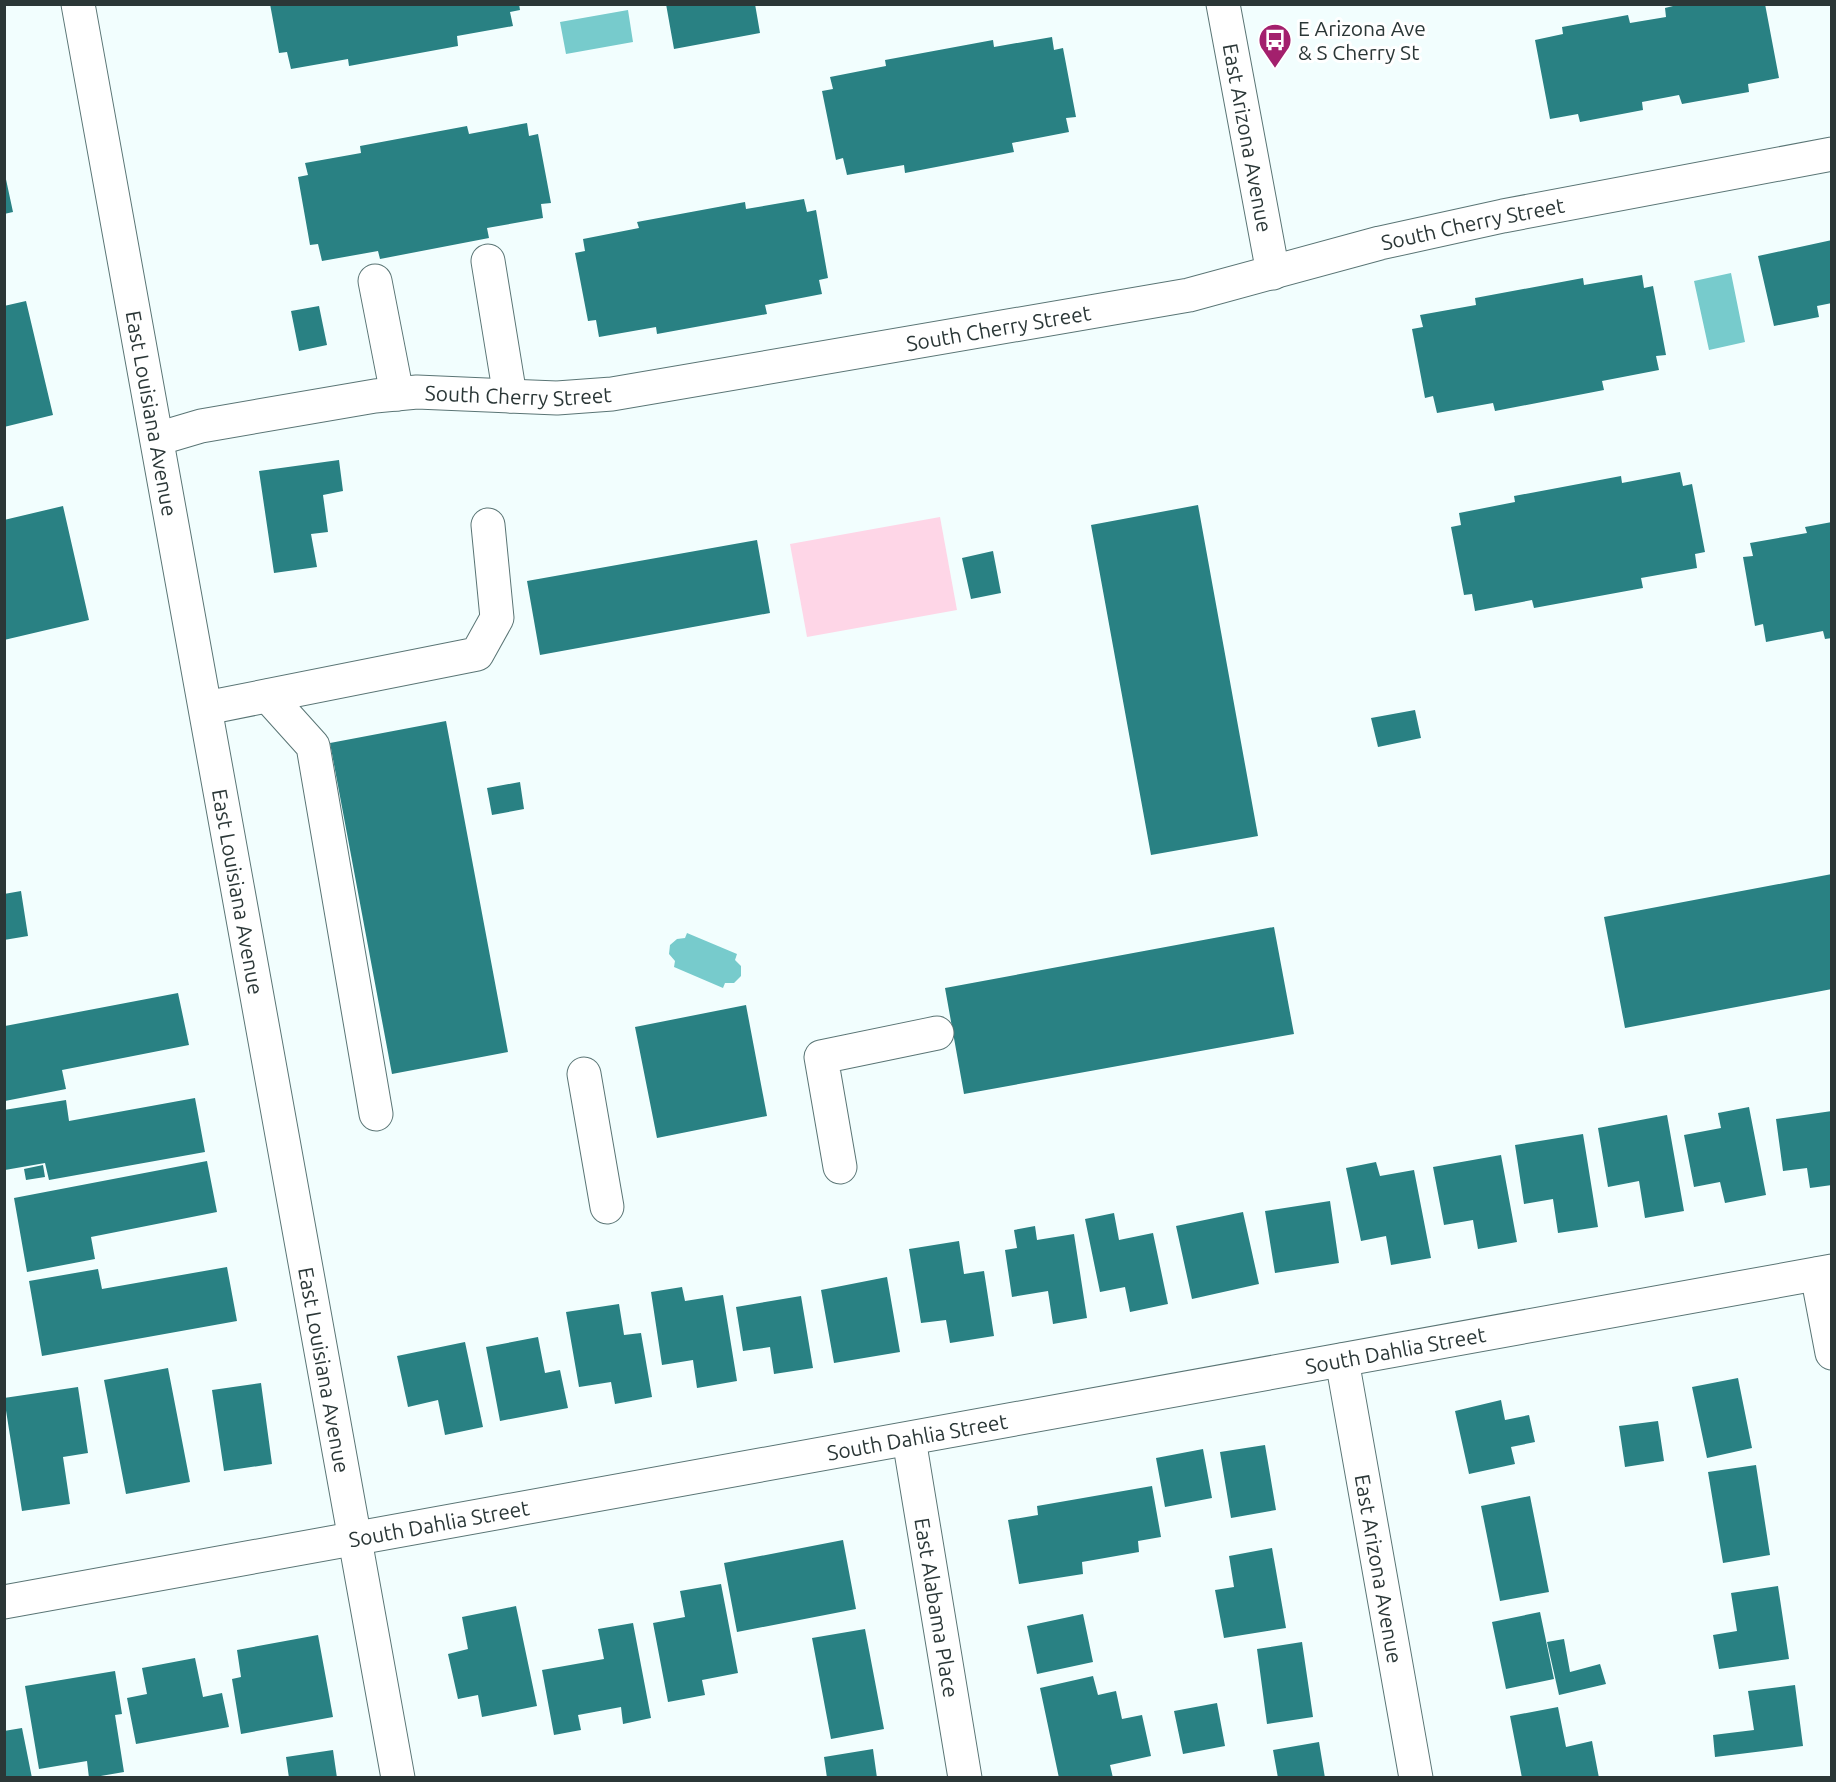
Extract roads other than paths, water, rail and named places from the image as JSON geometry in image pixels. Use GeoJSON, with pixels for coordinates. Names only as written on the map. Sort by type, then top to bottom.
{"type":"FeatureCollection","features":[{"type":"Feature","properties":{"kind":"street","name":"East Louisiana Avenue"},"geometry":{"type":"LineString","coordinates":[[78,4],[398,1778]]}},
{"type":"Feature","properties":{"kind":"street","name":"East Arizona Avenue"},"geometry":{"type":"LineString","coordinates":[[1223,4],[1273,273]]}},
{"type":"Feature","properties":{"kind":"street","name":"South Cherry Street"},"geometry":{"type":"LineString","coordinates":[[157,438],[201,426],[343,400],[397,394],[436,392],[557,398],[612,394],[1189,295],[1380,243],[1503,216],[1832,154]]}},
{"type":"Feature","properties":{"kind":"street"},"geometry":{"type":"LineString","coordinates":[[488,261],[510,396]]}},
{"type":"Feature","properties":{"kind":"street"},"geometry":{"type":"LineString","coordinates":[[375,281],[397,394]]}},
{"type":"Feature","properties":{"kind":"street"},"geometry":{"type":"LineString","coordinates":[[206,708],[477,654],[497,618],[488,525]]}},
{"type":"Feature","properties":{"kind":"street"},"geometry":{"type":"LineString","coordinates":[[268,696],[313,746],[376,1114]]}},
{"type":"Feature","properties":{"kind":"street"},"geometry":{"type":"LineString","coordinates":[[840,1167],[821,1057],[938,1033]]}},
{"type":"Feature","properties":{"kind":"street"},"geometry":{"type":"LineString","coordinates":[[584,1074],[607,1207]]}},
{"type":"Feature","properties":{"kind":"street"},"geometry":{"type":"LineString","coordinates":[[1824,1273],[1832,1353]]}},
{"type":"Feature","properties":{"kind":"street","name":"South Dahlia Street"},"geometry":{"type":"LineString","coordinates":[[4,1602],[1824,1273]]}},
{"type":"Feature","properties":{"kind":"street","name":"East Arizona Avenue"},"geometry":{"type":"LineString","coordinates":[[1342,1360],[1416,1778]]}},
{"type":"Feature","properties":{"kind":"street","name":"East Alabama Place"},"geometry":{"type":"LineString","coordinates":[[909,1438],[965,1778]]}},
{"type":"Feature","properties":{"kind":"water"},"geometry":{"type":"Polygon","coordinates":[[[628,10],[633,42],[566,54],[560,22],[628,10]]]}},
{"type":"Feature","properties":{"kind":"water"},"geometry":{"type":"Polygon","coordinates":[[[1731,273],[1745,342],[1709,350],[1694,281],[1731,273]]]}},
{"type":"Feature","properties":{"kind":"water"},"geometry":{"type":"Polygon","coordinates":[[[687,933],[737,954],[735,960],[741,966],[741,976],[734,983],[725,983],[723,988],[674,967],[675,961],[669,954],[670,945],[677,939],[685,938],[687,933]]]}},
{"type":"Feature","properties":{"kind":"place","name":"E Arizona Ave & S Cherry St"},"geometry":{"type":"Point","coordinates":[1275,69]}}]}
